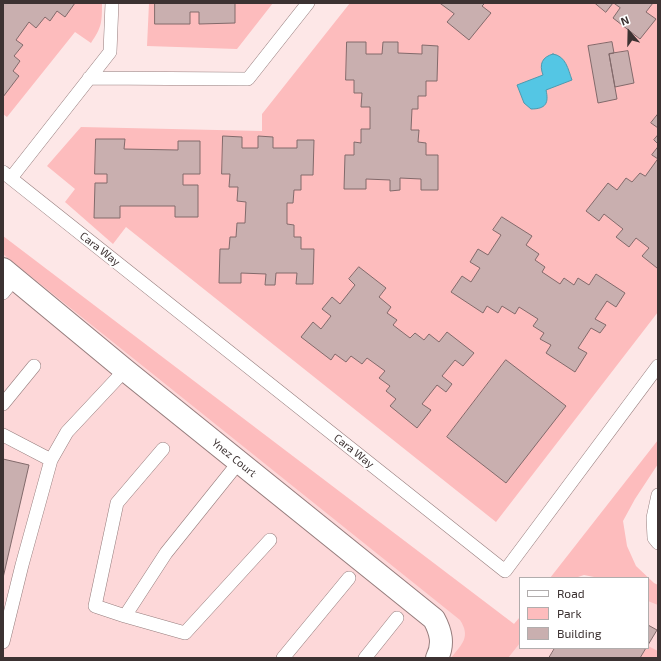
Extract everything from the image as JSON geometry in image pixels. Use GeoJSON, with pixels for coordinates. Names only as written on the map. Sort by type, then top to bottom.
{"type":"FeatureCollection","features":[{"type":"Feature","properties":{"kind":"street","name":"Ynez Court"},"geometry":{"type":"LineString","coordinates":[[7,280],[125,370],[434,619],[440,630],[442,641],[437,658]]}},
{"type":"Feature","properties":{"kind":"lane"},"geometry":{"type":"LineString","coordinates":[[7,175],[110,52],[112,3]]}},
{"type":"Feature","properties":{"kind":"lane"},"geometry":{"type":"LineString","coordinates":[[89,78],[248,79],[308,3]]}},
{"type":"Feature","properties":{"kind":"lane","name":"Cara Way"},"geometry":{"type":"LineString","coordinates":[[7,175],[505,571],[658,366]]}},
{"type":"Feature","properties":{"kind":"lane"},"geometry":{"type":"LineString","coordinates":[[3,404],[34,366]]}},
{"type":"Feature","properties":{"kind":"lane"},"geometry":{"type":"LineString","coordinates":[[3,642],[22,565],[51,460],[67,432],[125,370]]}},
{"type":"Feature","properties":{"kind":"lane"},"geometry":{"type":"LineString","coordinates":[[3,435],[51,460]]}},
{"type":"Feature","properties":{"kind":"lane"},"geometry":{"type":"LineString","coordinates":[[163,449],[117,503],[94,606],[185,633],[270,540]]}},
{"type":"Feature","properties":{"kind":"lane"},"geometry":{"type":"LineString","coordinates":[[125,616],[166,553],[239,462]]}},
{"type":"Feature","properties":{"kind":"lane"},"geometry":{"type":"LineString","coordinates":[[656,541],[653,518],[658,495]]}},
{"type":"Feature","properties":{"kind":"lane"},"geometry":{"type":"LineString","coordinates":[[283,658],[349,578]]}},
{"type":"Feature","properties":{"kind":"lane"},"geometry":{"type":"LineString","coordinates":[[365,658],[397,618]]}},
{"type":"Feature","properties":{"kind":"shaded area"},"geometry":{"type":"Polygon","coordinates":[[[3,236],[514,624],[519,618],[519,649],[649,649],[649,581],[658,585],[658,658],[3,658],[3,236]]]}},
{"type":"Feature","properties":{"kind":"green space"},"geometry":{"type":"Polygon","coordinates":[[[3,3],[102,3],[101,24],[91,43],[75,32],[7,117],[3,114],[3,3]]]}},
{"type":"Feature","properties":{"kind":"green space"},"geometry":{"type":"Polygon","coordinates":[[[149,3],[273,3],[237,49],[147,46],[149,3]]]}},
{"type":"Feature","properties":{"kind":"green space"},"geometry":{"type":"Polygon","coordinates":[[[350,3],[658,3],[658,312],[496,522],[126,227],[113,244],[65,202],[75,189],[47,166],[81,127],[262,131],[262,114],[350,3]]]}},
{"type":"Feature","properties":{"kind":"green space"},"geometry":{"type":"Polygon","coordinates":[[[3,236],[514,624],[519,618],[519,644],[508,658],[451,658],[462,644],[465,636],[465,631],[460,620],[3,254],[3,236]]]}},
{"type":"Feature","properties":{"kind":"green space"},"geometry":{"type":"Polygon","coordinates":[[[658,440],[658,464],[635,499],[623,521],[627,546],[636,566],[648,577],[594,577],[584,575],[578,577],[551,577],[658,440]]]}},
{"type":"Feature","properties":{"kind":"green space"},"geometry":{"type":"Polygon","coordinates":[[[649,578],[658,585],[658,605],[649,601],[649,578]]]}},
{"type":"Feature","properties":{"kind":"green space"},"geometry":{"type":"Polygon","coordinates":[[[649,646],[658,651],[658,658],[640,658],[646,649],[649,649],[649,646]]]}},
{"type":"Feature","properties":{"kind":"water"},"geometry":{"type":"Polygon","coordinates":[[[553,54],[564,60],[572,80],[546,90],[547,102],[540,108],[531,109],[524,103],[517,85],[543,75],[541,68],[542,62],[546,57],[553,54]]]}},
{"type":"Feature","properties":{"kind":"building"},"geometry":{"type":"Polygon","coordinates":[[[3,3],[75,3],[65,17],[57,11],[50,21],[45,17],[36,28],[29,22],[16,40],[23,45],[14,56],[20,61],[13,71],[19,76],[3,97],[3,3]]]}},
{"type":"Feature","properties":{"kind":"building"},"geometry":{"type":"Polygon","coordinates":[[[155,3],[235,3],[235,23],[199,24],[199,12],[190,12],[190,24],[155,24],[155,3]]]}},
{"type":"Feature","properties":{"kind":"building"},"geometry":{"type":"Polygon","coordinates":[[[440,3],[485,3],[482,6],[491,13],[469,40],[447,22],[454,14],[440,3]]]}},
{"type":"Feature","properties":{"kind":"building"},"geometry":{"type":"Polygon","coordinates":[[[595,3],[613,3],[606,12],[595,3]]]}},
{"type":"Feature","properties":{"kind":"building"},"geometry":{"type":"Polygon","coordinates":[[[614,3],[653,3],[646,12],[656,19],[640,39],[613,18],[620,8],[614,3]]]}},
{"type":"Feature","properties":{"kind":"building"},"geometry":{"type":"Polygon","coordinates":[[[347,42],[366,42],[366,54],[382,54],[383,42],[398,42],[398,53],[422,54],[422,45],[438,46],[437,81],[426,81],[426,96],[418,96],[418,109],[412,109],[411,130],[419,130],[418,142],[426,143],[426,155],[438,155],[438,190],[421,190],[421,179],[400,178],[400,190],[390,191],[390,180],[366,179],[366,189],[344,189],[345,155],[354,155],[354,142],[361,143],[361,129],[370,129],[370,107],[361,107],[362,93],[354,93],[354,80],[346,80],[347,42]]]}},
{"type":"Feature","properties":{"kind":"building"},"geometry":{"type":"Polygon","coordinates":[[[612,42],[614,53],[609,54],[617,99],[598,103],[588,46],[612,42]]]}},
{"type":"Feature","properties":{"kind":"building"},"geometry":{"type":"Polygon","coordinates":[[[628,51],[634,83],[615,87],[609,54],[628,51]]]}},
{"type":"Feature","properties":{"kind":"building"},"geometry":{"type":"Polygon","coordinates":[[[658,114],[658,128],[651,123],[658,114]]]}},
{"type":"Feature","properties":{"kind":"building"},"geometry":{"type":"Polygon","coordinates":[[[658,135],[658,144],[654,140],[658,135]]]}},
{"type":"Feature","properties":{"kind":"building"},"geometry":{"type":"Polygon","coordinates":[[[223,136],[242,137],[242,148],[258,148],[258,136],[273,137],[273,148],[297,148],[297,140],[314,140],[313,175],[301,175],[301,190],[294,190],[293,203],[287,203],[287,224],[294,225],[294,237],[301,237],[301,249],[314,249],[313,284],[296,284],[297,273],[276,273],[275,285],[265,285],[266,274],[241,273],[241,283],[219,283],[220,249],[229,249],[230,237],[236,237],[237,223],[245,223],[246,202],[237,201],[238,187],[229,187],[230,174],[222,174],[223,136]]]}},
{"type":"Feature","properties":{"kind":"building"},"geometry":{"type":"Polygon","coordinates":[[[96,139],[125,139],[124,149],[178,150],[178,141],[200,141],[200,174],[183,174],[183,185],[198,185],[198,217],[175,217],[175,206],[120,206],[120,218],[94,218],[95,183],[107,183],[107,174],[95,174],[96,139]]]}},
{"type":"Feature","properties":{"kind":"building"},"geometry":{"type":"Polygon","coordinates":[[[658,147],[658,159],[652,155],[658,147]]]}},
{"type":"Feature","properties":{"kind":"building"},"geometry":{"type":"Polygon","coordinates":[[[658,159],[657,268],[642,256],[649,248],[636,238],[629,247],[616,237],[623,229],[604,214],[599,221],[586,211],[608,183],[617,190],[626,178],[632,182],[640,173],[645,176],[658,159]]]}},
{"type":"Feature","properties":{"kind":"building"},"geometry":{"type":"Polygon","coordinates":[[[502,217],[532,236],[526,245],[539,254],[535,260],[545,267],[542,272],[560,284],[564,278],[574,285],[578,278],[589,285],[596,274],[625,293],[616,307],[607,301],[595,319],[606,325],[600,333],[591,328],[578,348],[587,353],[575,372],[546,353],[551,345],[540,339],[544,333],[533,326],[538,319],[519,307],[515,314],[502,306],[498,313],[487,306],[483,313],[451,292],[462,276],[471,282],[480,268],[470,262],[478,249],[488,255],[501,235],[493,230],[502,217]]]}},
{"type":"Feature","properties":{"kind":"building"},"geometry":{"type":"Polygon","coordinates":[[[359,267],[386,288],[379,297],[391,307],[387,313],[397,320],[393,325],[410,338],[415,333],[424,340],[429,334],[439,342],[447,332],[474,353],[463,366],[455,360],[442,376],[452,384],[446,392],[437,385],[422,404],[431,410],[417,428],[390,406],[396,399],[386,391],[390,386],[379,378],[385,371],[367,358],[362,364],[351,356],[346,362],[335,354],[331,360],[301,337],[313,322],[321,329],[331,316],[322,309],[332,297],[340,304],[355,285],[349,279],[359,267]]]}},
{"type":"Feature","properties":{"kind":"building"},"geometry":{"type":"Polygon","coordinates":[[[506,360],[566,406],[506,483],[447,437],[506,360]]]}},
{"type":"Feature","properties":{"kind":"building"},"geometry":{"type":"Polygon","coordinates":[[[3,459],[29,465],[3,578],[3,459]]]}},
{"type":"Feature","properties":{"kind":"building"},"geometry":{"type":"Polygon","coordinates":[[[649,626],[657,630],[649,643],[649,626]]]}},
{"type":"Feature","properties":{"kind":"building"},"geometry":{"type":"Polygon","coordinates":[[[554,649],[645,649],[640,658],[549,658],[554,649]]]}}]}
